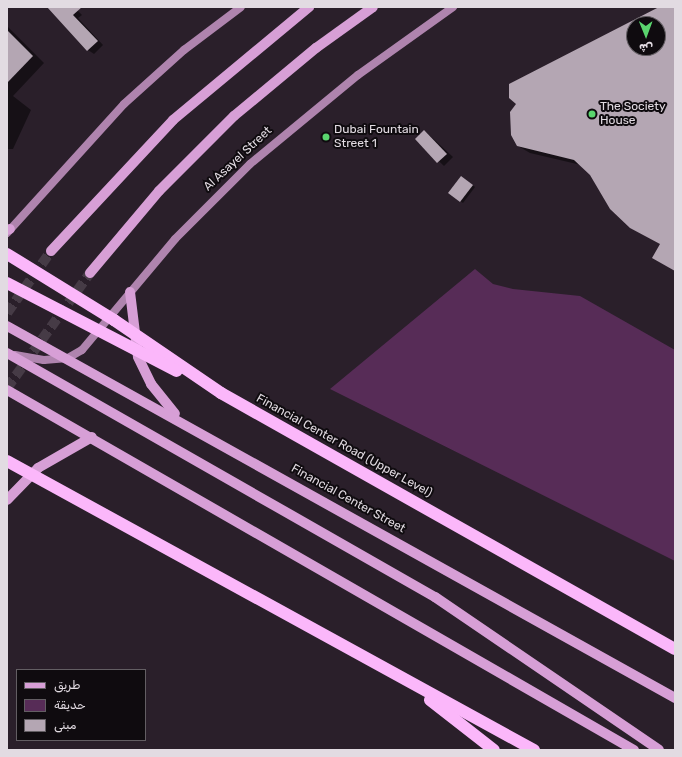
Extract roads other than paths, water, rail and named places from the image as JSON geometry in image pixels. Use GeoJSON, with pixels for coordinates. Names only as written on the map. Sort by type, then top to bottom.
{"type":"FeatureCollection","features":[{"type":"Feature","properties":{"kind":"highway","name":"Financial Center Road (Upper Level)"},"geometry":{"type":"LineString","coordinates":[[7,254],[114,320],[221,393],[675,649]]}},
{"type":"Feature","properties":{"kind":"highway"},"geometry":{"type":"LineString","coordinates":[[7,283],[221,393]]}},
{"type":"Feature","properties":{"kind":"highway"},"geometry":{"type":"LineString","coordinates":[[7,461],[534,750]]}},
{"type":"Feature","properties":{"kind":"highway"},"geometry":{"type":"LineString","coordinates":[[415,685],[494,750]]}},
{"type":"Feature","properties":{"kind":"main road"},"geometry":{"type":"LineString","coordinates":[[51,251],[173,120],[309,7]]}},
{"type":"Feature","properties":{"kind":"main road"},"geometry":{"type":"LineString","coordinates":[[90,273],[159,191],[234,116],[316,48],[373,7]]}},
{"type":"Feature","properties":{"kind":"main road"},"geometry":{"type":"LineString","coordinates":[[130,292],[141,364],[151,384],[179,419]]}},
{"type":"Feature","properties":{"kind":"main road","name":"Financial Center Street"},"geometry":{"type":"LineString","coordinates":[[7,326],[179,419],[675,698]]}},
{"type":"Feature","properties":{"kind":"main road"},"geometry":{"type":"LineString","coordinates":[[7,353],[435,597],[659,750]]}},
{"type":"Feature","properties":{"kind":"main road"},"geometry":{"type":"LineString","coordinates":[[7,390],[92,437],[634,750]]}},
{"type":"Feature","properties":{"kind":"main road"},"geometry":{"type":"LineString","coordinates":[[7,500],[38,468],[92,437]]}},
{"type":"Feature","properties":{"kind":"street"},"geometry":{"type":"LineString","coordinates":[[8,231],[124,104],[184,50],[241,7]]}},
{"type":"Feature","properties":{"kind":"street","name":"Al Asayel Street"},"geometry":{"type":"LineString","coordinates":[[68,358],[88,344],[130,292],[199,213],[285,133],[358,75],[453,7]]}},
{"type":"Feature","properties":{"kind":"street"},"geometry":{"type":"LineString","coordinates":[[7,353],[44,360],[68,358]]}},
{"type":"Feature","properties":{"kind":"tunnel"},"geometry":{"type":"LineString","coordinates":[[7,313],[51,251]]}},
{"type":"Feature","properties":{"kind":"tunnel"},"geometry":{"type":"LineString","coordinates":[[7,388],[90,273]]}},
{"type":"Feature","properties":{"kind":"place","name":"The Society House"},"geometry":{"type":"Point","coordinates":[592,114]}},
{"type":"Feature","properties":{"kind":"place","name":"Dubai Fountain Street 1"},"geometry":{"type":"Point","coordinates":[326,137]}}]}
